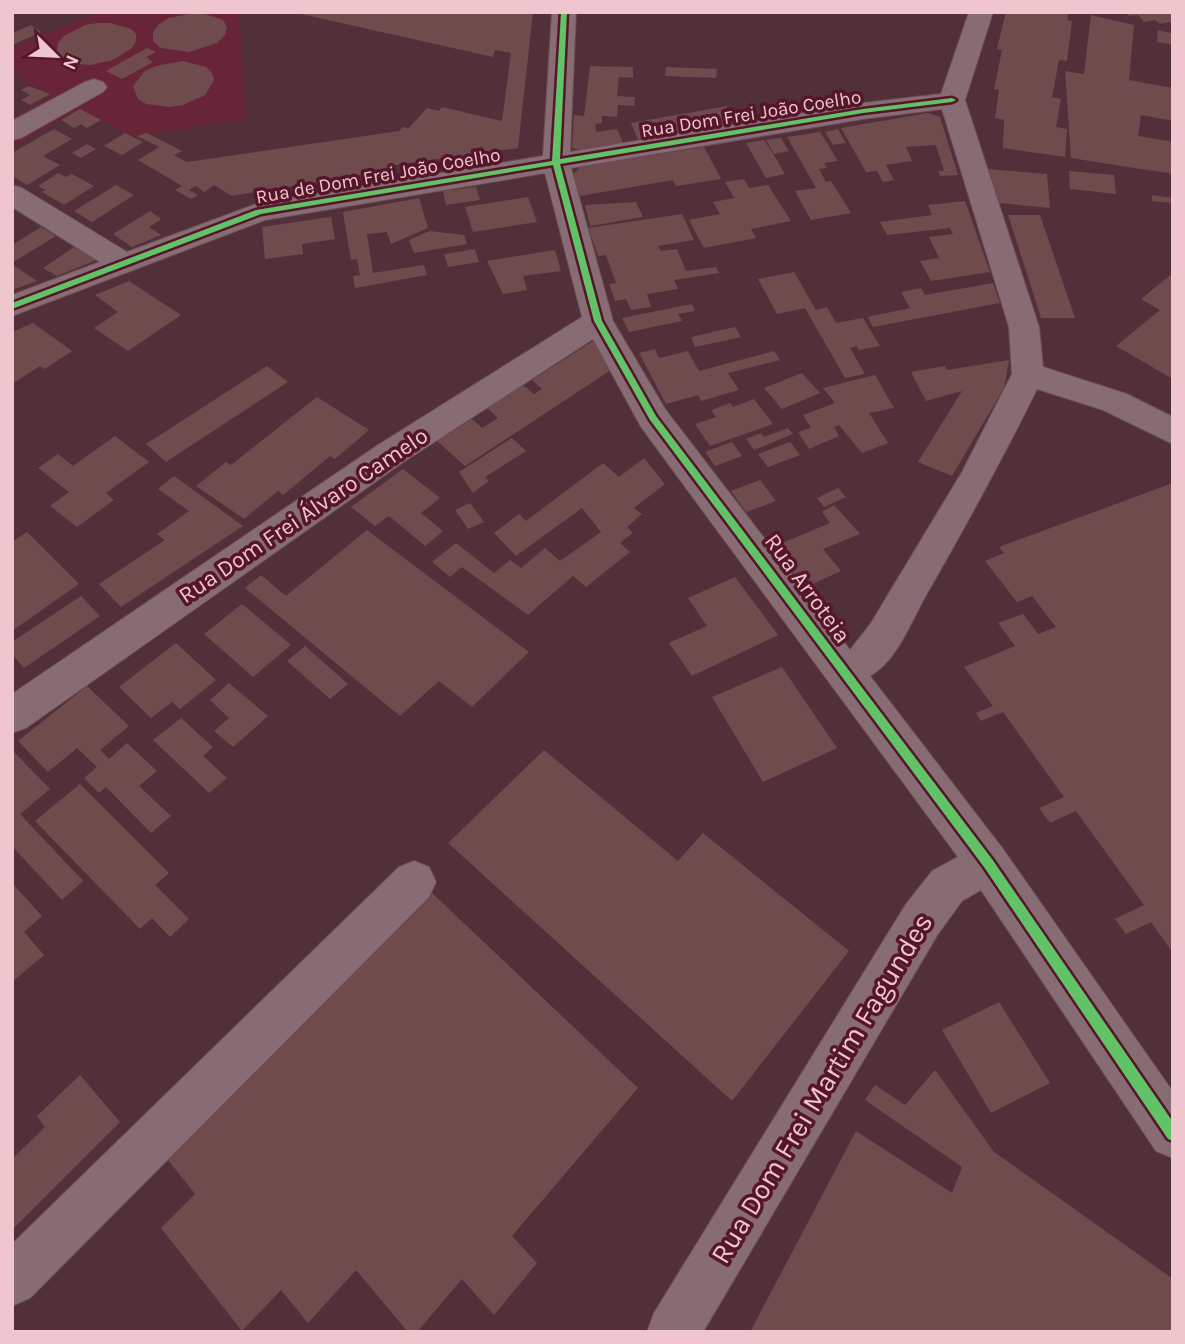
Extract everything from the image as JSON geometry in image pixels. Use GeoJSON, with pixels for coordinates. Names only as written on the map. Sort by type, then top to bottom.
{"type":"FeatureCollection","features":[{"type":"Feature","properties":{"kind":"street","name":"Rua Arroteia"},"geometry":{"type":"LineString","coordinates":[[565,12],[556,162],[598,321],[653,418],[988,863],[1173,1134]]}},
{"type":"Feature","properties":{"kind":"street"},"geometry":{"type":"LineString","coordinates":[[844,672],[865,660],[884,635],[976,478],[1028,374],[1024,327],[952,100],[982,12]]}},
{"type":"Feature","properties":{"kind":"street"},"geometry":{"type":"LineString","coordinates":[[12,132],[94,87]]}},
{"type":"Feature","properties":{"kind":"street","name":"Rua Dom Frei João Coelho"},"geometry":{"type":"LineString","coordinates":[[556,162],[863,111],[952,100]]}},
{"type":"Feature","properties":{"kind":"street","name":"Rua de Dom Frei João Coelho"},"geometry":{"type":"LineString","coordinates":[[12,306],[259,212],[556,162]]}},
{"type":"Feature","properties":{"kind":"street"},"geometry":{"type":"LineString","coordinates":[[12,194],[122,262]]}},
{"type":"Feature","properties":{"kind":"street","name":"Rua Dom Frei Álvaro Camelo"},"geometry":{"type":"LineString","coordinates":[[17,706],[347,483],[598,321]]}},
{"type":"Feature","properties":{"kind":"street"},"geometry":{"type":"LineString","coordinates":[[1028,374],[1115,402],[1173,432]]}},
{"type":"Feature","properties":{"kind":"street","name":"Rua Dom Frei Martim Fagundes"},"geometry":{"type":"LineString","coordinates":[[673,1332],[922,919],[947,886],[988,863]]}},
{"type":"Feature","properties":{"kind":"street"},"geometry":{"type":"LineString","coordinates":[[12,1280],[414,882]]}},
{"type":"Feature","properties":{"kind":"shaded area"},"geometry":{"type":"Polygon","coordinates":[[[98,12],[239,12],[246,119],[133,137],[80,109],[12,147],[12,118],[53,96],[12,73],[12,48],[98,12]]]}},
{"type":"Feature","properties":{"kind":"building"},"geometry":{"type":"Polygon","coordinates":[[[199,12],[223,20],[227,27],[225,35],[217,43],[189,52],[161,48],[153,41],[153,33],[158,25],[169,18],[199,12]]]}},
{"type":"Feature","properties":{"kind":"building"},"geometry":{"type":"Polygon","coordinates":[[[292,12],[533,12],[518,148],[389,166],[390,170],[232,196],[214,185],[205,192],[195,186],[189,190],[198,195],[191,199],[175,190],[182,186],[138,160],[159,147],[137,136],[147,133],[182,151],[174,155],[187,162],[399,131],[403,127],[409,128],[427,108],[439,111],[442,107],[502,121],[511,53],[495,50],[493,57],[292,12]]]}},
{"type":"Feature","properties":{"kind":"building"},"geometry":{"type":"Polygon","coordinates":[[[1006,12],[1069,12],[1067,20],[1072,21],[1067,61],[1059,60],[1052,97],[1061,99],[1056,127],[1067,129],[1065,157],[1003,148],[1004,120],[995,118],[999,90],[994,89],[1002,50],[997,49],[1006,12]]]}},
{"type":"Feature","properties":{"kind":"building"},"geometry":{"type":"Polygon","coordinates":[[[1125,12],[1173,12],[1173,25],[1170,22],[1160,24],[1155,20],[1144,22],[1138,15],[1129,16],[1125,12]]]}},
{"type":"Feature","properties":{"kind":"building"},"geometry":{"type":"Polygon","coordinates":[[[1091,15],[1134,25],[1129,80],[1173,88],[1173,121],[1141,115],[1138,136],[1173,142],[1173,174],[1071,158],[1065,71],[1084,74],[1091,15]]]}},
{"type":"Feature","properties":{"kind":"building"},"geometry":{"type":"Polygon","coordinates":[[[111,23],[131,29],[136,34],[132,48],[113,60],[91,65],[78,64],[60,56],[58,43],[64,36],[85,25],[111,23]]]}},
{"type":"Feature","properties":{"kind":"building"},"geometry":{"type":"Polygon","coordinates":[[[31,25],[41,32],[12,45],[12,33],[31,25]]]}},
{"type":"Feature","properties":{"kind":"building"},"geometry":{"type":"Polygon","coordinates":[[[1158,30],[1173,34],[1173,45],[1157,42],[1158,30]]]}},
{"type":"Feature","properties":{"kind":"building"},"geometry":{"type":"Polygon","coordinates":[[[147,48],[156,52],[146,57],[153,62],[122,79],[106,71],[147,48]]]}},
{"type":"Feature","properties":{"kind":"building"},"geometry":{"type":"Polygon","coordinates":[[[183,61],[206,67],[212,73],[214,80],[205,95],[183,105],[170,107],[146,104],[138,99],[133,86],[145,71],[183,61]]]}},
{"type":"Feature","properties":{"kind":"building"},"geometry":{"type":"Polygon","coordinates":[[[590,66],[633,67],[633,78],[619,77],[617,96],[635,97],[634,106],[618,105],[617,117],[602,116],[602,123],[595,124],[596,132],[617,129],[623,143],[579,150],[572,148],[574,115],[584,116],[590,66]]]}},
{"type":"Feature","properties":{"kind":"building"},"geometry":{"type":"Polygon","coordinates":[[[666,67],[717,69],[716,78],[665,76],[666,67]]]}},
{"type":"Feature","properties":{"kind":"building"},"geometry":{"type":"Polygon","coordinates":[[[29,86],[50,94],[30,105],[21,100],[30,95],[21,90],[29,86]]]}},
{"type":"Feature","properties":{"kind":"building"},"geometry":{"type":"Polygon","coordinates":[[[727,106],[724,127],[639,142],[631,123],[727,106]]]}},
{"type":"Feature","properties":{"kind":"building"},"geometry":{"type":"Polygon","coordinates":[[[80,109],[101,120],[87,128],[81,124],[74,128],[61,120],[80,109]]]}},
{"type":"Feature","properties":{"kind":"building"},"geometry":{"type":"Polygon","coordinates":[[[928,113],[940,117],[958,175],[940,176],[938,171],[944,171],[936,145],[906,147],[912,161],[886,165],[894,180],[883,182],[877,171],[866,172],[841,128],[928,113]]]}},
{"type":"Feature","properties":{"kind":"building"},"geometry":{"type":"Polygon","coordinates":[[[54,129],[72,139],[43,156],[60,165],[27,185],[12,176],[12,153],[54,129]]]}},
{"type":"Feature","properties":{"kind":"building"},"geometry":{"type":"Polygon","coordinates":[[[838,129],[846,143],[833,145],[825,132],[838,129]]]}},
{"type":"Feature","properties":{"kind":"building"},"geometry":{"type":"Polygon","coordinates":[[[820,132],[838,161],[824,163],[827,168],[819,169],[826,182],[831,181],[851,213],[811,220],[795,191],[816,188],[787,137],[820,132]]]}},
{"type":"Feature","properties":{"kind":"building"},"geometry":{"type":"Polygon","coordinates":[[[125,133],[143,142],[122,155],[104,146],[125,133]]]}},
{"type":"Feature","properties":{"kind":"building"},"geometry":{"type":"Polygon","coordinates":[[[781,138],[789,151],[774,154],[766,140],[781,138]]]}},
{"type":"Feature","properties":{"kind":"building"},"geometry":{"type":"Polygon","coordinates":[[[764,140],[785,174],[766,178],[746,143],[764,140]]]}},
{"type":"Feature","properties":{"kind":"building"},"geometry":{"type":"Polygon","coordinates":[[[87,144],[96,149],[81,158],[72,153],[87,144]]]}},
{"type":"Feature","properties":{"kind":"building"},"geometry":{"type":"Polygon","coordinates":[[[704,147],[721,179],[676,186],[673,180],[580,196],[572,176],[580,167],[704,147]]]}},
{"type":"Feature","properties":{"kind":"building"},"geometry":{"type":"Polygon","coordinates":[[[987,169],[1047,174],[1050,208],[999,203],[987,169]]]}},
{"type":"Feature","properties":{"kind":"building"},"geometry":{"type":"Polygon","coordinates":[[[1069,171],[1114,175],[1116,194],[1070,189],[1069,171]]]}},
{"type":"Feature","properties":{"kind":"building"},"geometry":{"type":"Polygon","coordinates":[[[58,173],[66,177],[72,174],[94,186],[64,205],[42,192],[46,190],[38,186],[58,173]]]}},
{"type":"Feature","properties":{"kind":"building"},"geometry":{"type":"Polygon","coordinates":[[[744,179],[749,188],[768,185],[791,221],[751,229],[756,238],[704,248],[689,220],[720,214],[713,202],[734,198],[725,182],[744,179]]]}},
{"type":"Feature","properties":{"kind":"building"},"geometry":{"type":"Polygon","coordinates":[[[116,185],[134,195],[92,222],[74,211],[116,185]]]}},
{"type":"Feature","properties":{"kind":"building"},"geometry":{"type":"Polygon","coordinates":[[[476,187],[480,200],[446,205],[443,191],[476,187]]]}},
{"type":"Feature","properties":{"kind":"building"},"geometry":{"type":"Polygon","coordinates":[[[1152,195],[1173,198],[1173,203],[1152,201],[1152,195]]]}},
{"type":"Feature","properties":{"kind":"building"},"geometry":{"type":"Polygon","coordinates":[[[528,197],[537,222],[473,232],[465,207],[528,197]]]}},
{"type":"Feature","properties":{"kind":"building"},"geometry":{"type":"Polygon","coordinates":[[[419,198],[428,228],[391,244],[387,232],[367,234],[373,273],[424,265],[427,275],[355,288],[353,276],[360,275],[357,259],[351,260],[343,212],[419,198]]]}},
{"type":"Feature","properties":{"kind":"building"},"geometry":{"type":"Polygon","coordinates":[[[965,201],[990,272],[931,281],[920,261],[939,258],[929,237],[953,234],[950,228],[887,235],[880,222],[932,215],[928,205],[965,201]]]}},
{"type":"Feature","properties":{"kind":"building"},"geometry":{"type":"Polygon","coordinates":[[[636,202],[643,217],[590,226],[585,205],[636,202]]]}},
{"type":"Feature","properties":{"kind":"building"},"geometry":{"type":"Polygon","coordinates":[[[150,211],[161,219],[149,227],[161,235],[132,247],[113,234],[150,211]]]}},
{"type":"Feature","properties":{"kind":"building"},"geometry":{"type":"Polygon","coordinates":[[[682,214],[694,240],[658,246],[661,251],[677,249],[686,271],[716,267],[719,273],[674,280],[678,289],[647,294],[651,307],[631,310],[626,299],[615,301],[609,284],[616,283],[606,255],[598,256],[588,228],[682,214]]]}},
{"type":"Feature","properties":{"kind":"building"},"geometry":{"type":"Polygon","coordinates":[[[1008,215],[1040,215],[1075,318],[1041,318],[1008,215]]]}},
{"type":"Feature","properties":{"kind":"building"},"geometry":{"type":"Polygon","coordinates":[[[331,217],[335,239],[302,244],[303,254],[265,259],[262,227],[331,217]]]}},
{"type":"Feature","properties":{"kind":"building"},"geometry":{"type":"Polygon","coordinates":[[[41,227],[56,236],[12,263],[12,245],[41,227]]]}},
{"type":"Feature","properties":{"kind":"building"},"geometry":{"type":"Polygon","coordinates":[[[430,231],[464,235],[467,244],[414,253],[409,240],[430,231]]]}},
{"type":"Feature","properties":{"kind":"building"},"geometry":{"type":"Polygon","coordinates":[[[74,247],[96,260],[57,276],[43,268],[74,247]]]}},
{"type":"Feature","properties":{"kind":"building"},"geometry":{"type":"Polygon","coordinates":[[[475,249],[479,262],[448,267],[444,254],[475,249]]]}},
{"type":"Feature","properties":{"kind":"building"},"geometry":{"type":"Polygon","coordinates":[[[555,250],[561,271],[523,276],[527,290],[503,294],[487,261],[555,250]]]}},
{"type":"Feature","properties":{"kind":"building"},"geometry":{"type":"Polygon","coordinates":[[[12,264],[37,281],[12,290],[12,264]]]}},
{"type":"Feature","properties":{"kind":"building"},"geometry":{"type":"Polygon","coordinates":[[[794,272],[816,310],[827,307],[836,323],[863,318],[880,346],[859,350],[857,346],[850,348],[865,374],[845,378],[805,308],[777,314],[758,279],[794,272]]]}},
{"type":"Feature","properties":{"kind":"building"},"geometry":{"type":"Polygon","coordinates":[[[1173,273],[1173,379],[1116,346],[1160,310],[1141,299],[1173,273]]]}},
{"type":"Feature","properties":{"kind":"building"},"geometry":{"type":"Polygon","coordinates":[[[129,281],[181,315],[128,351],[94,328],[118,312],[95,295],[129,281]]]}},
{"type":"Feature","properties":{"kind":"building"},"geometry":{"type":"Polygon","coordinates":[[[993,283],[1000,303],[873,327],[868,317],[910,308],[901,292],[921,288],[925,295],[993,283]]]}},
{"type":"Feature","properties":{"kind":"building"},"geometry":{"type":"Polygon","coordinates":[[[692,304],[695,311],[678,314],[682,321],[629,332],[622,318],[692,304]]]}},
{"type":"Feature","properties":{"kind":"building"},"geometry":{"type":"Polygon","coordinates":[[[33,323],[72,351],[45,369],[40,366],[12,384],[12,332],[33,323]]]}},
{"type":"Feature","properties":{"kind":"building"},"geometry":{"type":"Polygon","coordinates":[[[735,327],[741,337],[695,347],[691,337],[735,327]]]}},
{"type":"Feature","properties":{"kind":"building"},"geometry":{"type":"Polygon","coordinates":[[[593,341],[614,368],[465,466],[437,441],[472,419],[482,428],[498,418],[487,408],[523,385],[534,394],[542,389],[532,380],[593,341]]]}},
{"type":"Feature","properties":{"kind":"building"},"geometry":{"type":"Polygon","coordinates":[[[655,349],[659,358],[688,351],[699,371],[774,351],[780,360],[728,373],[739,390],[701,401],[698,395],[666,404],[639,353],[655,349]]]}},
{"type":"Feature","properties":{"kind":"building"},"geometry":{"type":"Polygon","coordinates":[[[1009,360],[1004,388],[952,476],[918,462],[962,391],[926,401],[911,372],[945,366],[947,370],[1009,360]]]}},
{"type":"Feature","properties":{"kind":"building"},"geometry":{"type":"Polygon","coordinates":[[[267,366],[288,382],[166,462],[146,444],[267,366]]]}},
{"type":"Feature","properties":{"kind":"building"},"geometry":{"type":"Polygon","coordinates":[[[802,373],[820,393],[782,409],[764,388],[802,373]]]}},
{"type":"Feature","properties":{"kind":"building"},"geometry":{"type":"Polygon","coordinates":[[[875,375],[894,408],[869,413],[888,443],[862,453],[839,425],[834,427],[839,436],[809,449],[798,432],[811,428],[803,415],[835,403],[823,388],[875,375]]]}},
{"type":"Feature","properties":{"kind":"building"},"geometry":{"type":"Polygon","coordinates":[[[317,397],[369,430],[335,459],[330,456],[283,495],[278,491],[244,519],[196,486],[226,462],[231,465],[317,397]]]}},
{"type":"Feature","properties":{"kind":"building"},"geometry":{"type":"Polygon","coordinates":[[[754,399],[773,424],[710,446],[695,424],[716,417],[711,410],[730,403],[733,407],[754,399]]]}},
{"type":"Feature","properties":{"kind":"building"},"geometry":{"type":"Polygon","coordinates":[[[788,428],[793,434],[754,450],[746,439],[761,433],[764,437],[788,428]]]}},
{"type":"Feature","properties":{"kind":"building"},"geometry":{"type":"Polygon","coordinates":[[[115,436],[149,462],[106,493],[114,500],[77,527],[50,506],[69,492],[38,468],[58,454],[73,466],[115,436]]]}},
{"type":"Feature","properties":{"kind":"building"},"geometry":{"type":"Polygon","coordinates":[[[512,438],[526,451],[485,477],[489,481],[473,493],[459,472],[512,438]]]}},
{"type":"Feature","properties":{"kind":"building"},"geometry":{"type":"Polygon","coordinates":[[[732,442],[742,456],[715,466],[705,452],[732,442]]]}},
{"type":"Feature","properties":{"kind":"building"},"geometry":{"type":"Polygon","coordinates":[[[790,442],[800,455],[768,467],[758,454],[790,442]]]}},
{"type":"Feature","properties":{"kind":"building"},"geometry":{"type":"Polygon","coordinates":[[[644,458],[665,484],[634,508],[642,514],[627,527],[633,533],[620,543],[630,552],[586,587],[573,576],[528,615],[462,567],[450,577],[432,562],[456,543],[494,573],[510,560],[521,568],[545,548],[560,561],[601,532],[582,508],[516,556],[494,533],[519,514],[526,521],[603,463],[619,477],[644,458]]]}},
{"type":"Feature","properties":{"kind":"building"},"geometry":{"type":"Polygon","coordinates":[[[403,469],[440,498],[421,513],[443,531],[425,546],[389,516],[375,526],[351,507],[403,469]]]}},
{"type":"Feature","properties":{"kind":"building"},"geometry":{"type":"Polygon","coordinates":[[[174,476],[243,526],[121,607],[99,584],[165,540],[157,534],[189,511],[158,489],[174,476]]]}},
{"type":"Feature","properties":{"kind":"building"},"geometry":{"type":"Polygon","coordinates":[[[760,480],[776,501],[746,512],[731,491],[760,480]]]}},
{"type":"Feature","properties":{"kind":"building"},"geometry":{"type":"Polygon","coordinates":[[[1173,483],[1173,953],[1151,922],[1126,934],[1115,919],[1144,905],[1076,811],[1050,823],[1039,808],[1064,797],[1003,712],[981,721],[976,713],[993,706],[964,667],[1015,646],[998,623],[1023,614],[1038,634],[1056,627],[1032,596],[1017,602],[985,561],[1004,553],[999,547],[1173,483]]]}},
{"type":"Feature","properties":{"kind":"building"},"geometry":{"type":"Polygon","coordinates":[[[838,488],[846,497],[824,507],[817,498],[838,488]]]}},
{"type":"Feature","properties":{"kind":"building"},"geometry":{"type":"Polygon","coordinates":[[[470,503],[484,522],[468,529],[455,510],[470,503]]]}},
{"type":"Feature","properties":{"kind":"building"},"geometry":{"type":"Polygon","coordinates":[[[834,505],[860,534],[823,549],[841,571],[804,588],[773,547],[830,523],[822,512],[834,505]]]}},
{"type":"Feature","properties":{"kind":"building"},"geometry":{"type":"Polygon","coordinates":[[[367,530],[529,652],[472,707],[439,681],[400,716],[245,588],[261,575],[286,596],[367,530]]]}},
{"type":"Feature","properties":{"kind":"building"},"geometry":{"type":"Polygon","coordinates":[[[27,532],[79,584],[12,631],[12,542],[27,532]]]}},
{"type":"Feature","properties":{"kind":"building"},"geometry":{"type":"Polygon","coordinates":[[[735,577],[778,635],[692,676],[669,643],[707,626],[688,598],[735,577]]]}},
{"type":"Feature","properties":{"kind":"building"},"geometry":{"type":"Polygon","coordinates":[[[81,596],[100,616],[24,668],[12,654],[12,642],[81,596]]]}},
{"type":"Feature","properties":{"kind":"building"},"geometry":{"type":"Polygon","coordinates":[[[242,604],[291,645],[253,677],[204,634],[242,604]]]}},
{"type":"Feature","properties":{"kind":"building"},"geometry":{"type":"Polygon","coordinates":[[[176,643],[216,680],[180,709],[172,702],[151,718],[119,687],[176,643]]]}},
{"type":"Feature","properties":{"kind":"building"},"geometry":{"type":"Polygon","coordinates":[[[305,646],[348,684],[330,699],[287,661],[305,646]]]}},
{"type":"Feature","properties":{"kind":"building"},"geometry":{"type":"Polygon","coordinates":[[[782,667],[837,748],[763,782],[712,697],[782,667]]]}},
{"type":"Feature","properties":{"kind":"building"},"geometry":{"type":"Polygon","coordinates":[[[229,683],[268,716],[233,747],[214,731],[229,718],[210,700],[229,683]]]}},
{"type":"Feature","properties":{"kind":"building"},"geometry":{"type":"Polygon","coordinates":[[[87,686],[129,726],[100,750],[109,759],[127,743],[157,771],[139,786],[171,816],[151,833],[106,787],[99,793],[84,778],[97,767],[77,748],[48,772],[18,741],[87,686]]]}},
{"type":"Feature","properties":{"kind":"building"},"geometry":{"type":"Polygon","coordinates":[[[181,718],[213,747],[203,756],[227,778],[209,793],[153,740],[181,718]]]}},
{"type":"Feature","properties":{"kind":"building"},"geometry":{"type":"Polygon","coordinates":[[[12,750],[50,789],[20,814],[83,881],[62,900],[12,846],[12,750]]]}},
{"type":"Feature","properties":{"kind":"building"},"geometry":{"type":"Polygon","coordinates":[[[544,750],[678,861],[703,833],[849,951],[732,1101],[448,843],[544,750]]]}},
{"type":"Feature","properties":{"kind":"building"},"geometry":{"type":"Polygon","coordinates":[[[80,784],[169,873],[155,885],[189,919],[170,937],[152,918],[140,929],[35,821],[80,784]]]}},
{"type":"Feature","properties":{"kind":"building"},"geometry":{"type":"Polygon","coordinates":[[[12,883],[42,916],[24,932],[44,955],[12,982],[12,883]]]}},
{"type":"Feature","properties":{"kind":"building"},"geometry":{"type":"Polygon","coordinates":[[[432,893],[638,1088],[512,1236],[537,1263],[494,1315],[462,1279],[417,1332],[408,1332],[356,1270],[308,1323],[281,1290],[242,1331],[161,1228],[195,1194],[164,1155],[432,893]]]}},
{"type":"Feature","properties":{"kind":"building"},"geometry":{"type":"Polygon","coordinates":[[[999,1002],[1050,1083],[991,1113],[942,1030],[999,1002]]]}},
{"type":"Feature","properties":{"kind":"building"},"geometry":{"type":"Polygon","coordinates":[[[935,1070],[994,1152],[1173,1279],[1173,1332],[750,1332],[856,1131],[952,1193],[962,1167],[865,1100],[875,1085],[905,1105],[935,1070]]]}},
{"type":"Feature","properties":{"kind":"building"},"geometry":{"type":"Polygon","coordinates":[[[80,1075],[120,1122],[12,1230],[12,1159],[45,1127],[37,1116],[80,1075]]]}},
{"type":"Feature","properties":{"kind":"cycle path"},"geometry":{"type":"LineString","coordinates":[[564,12],[556,162],[598,321],[653,418],[988,863],[1173,1134]]}},
{"type":"Feature","properties":{"kind":"cycle path"},"geometry":{"type":"LineString","coordinates":[[12,306],[259,212],[863,111],[952,100]]}}]}
